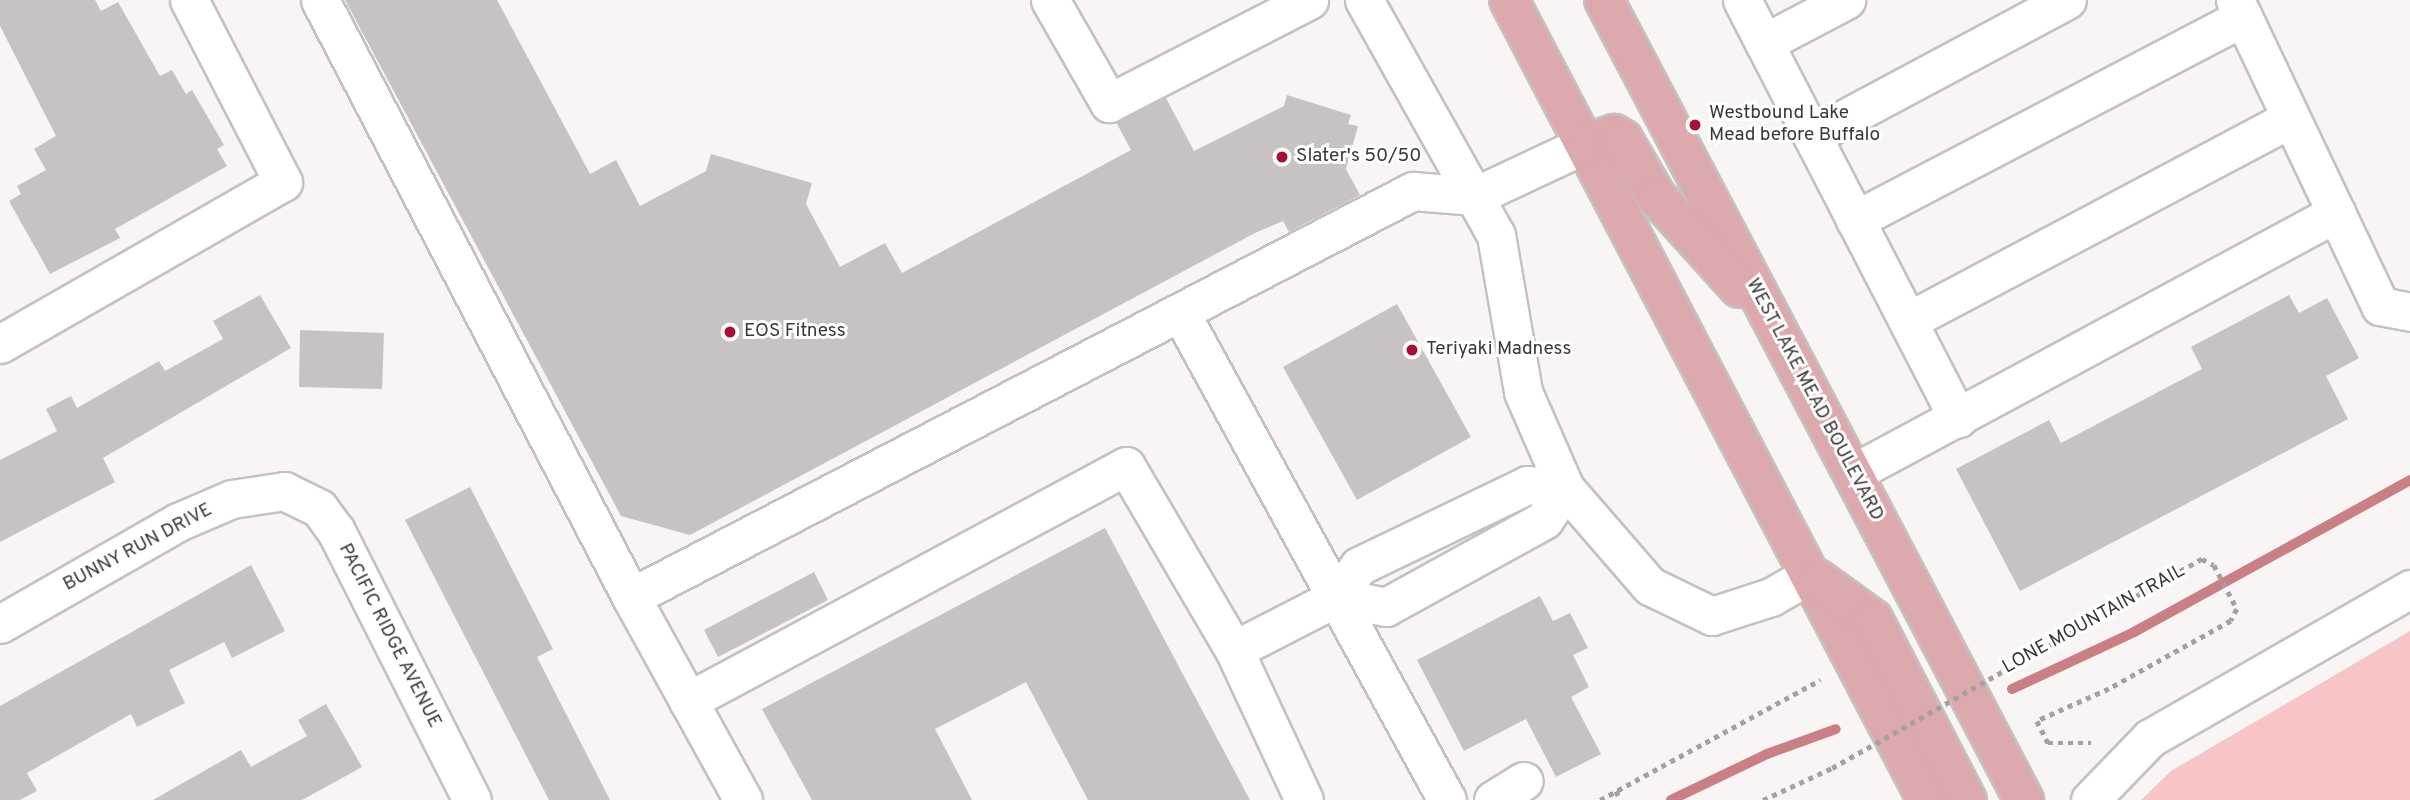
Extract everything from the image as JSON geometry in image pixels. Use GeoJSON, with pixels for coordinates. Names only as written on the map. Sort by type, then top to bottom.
{"type":"FeatureCollection","features":[{"type":"Feature","properties":{"kind":"main road"},"geometry":{"type":"LineString","coordinates":[[1510,0],[1927,800]]}},
{"type":"Feature","properties":{"kind":"main road","name":"WEST LAKE MEAD BOULEVARD"},"geometry":{"type":"LineString","coordinates":[[1604,0],[2024,800]]}},
{"type":"Feature","properties":{"kind":"main road"},"geometry":{"type":"LineString","coordinates":[[1586,144],[1614,134],[1623,139],[1656,196],[1776,328]]}},
{"type":"Feature","properties":{"kind":"main road"},"geometry":{"type":"LineString","coordinates":[[1811,574],[1873,619],[1967,800]]}},
{"type":"Feature","properties":{"kind":"street"},"geometry":{"type":"LineString","coordinates":[[0,344],[283,182],[189,0]]}},
{"type":"Feature","properties":{"kind":"street"},"geometry":{"type":"LineString","coordinates":[[320,0],[631,597],[743,800]]}},
{"type":"Feature","properties":{"kind":"street"},"geometry":{"type":"LineString","coordinates":[[1050,0],[1109,103],[1309,0]]}},
{"type":"Feature","properties":{"kind":"street"},"geometry":{"type":"LineString","coordinates":[[1364,0],[1440,144],[1475,196],[1496,235],[1523,392],[1565,488],[1650,586],[1712,616],[1771,597],[1811,574]]}},
{"type":"Feature","properties":{"kind":"street"},"geometry":{"type":"LineString","coordinates":[[1742,0],[1958,418]]}},
{"type":"Feature","properties":{"kind":"street"},"geometry":{"type":"LineString","coordinates":[[1764,43],[1846,0]]}},
{"type":"Feature","properties":{"kind":"street"},"geometry":{"type":"LineString","coordinates":[[1812,136],[2067,0]]}},
{"type":"Feature","properties":{"kind":"street"},"geometry":{"type":"LineString","coordinates":[[1855,220],[2239,8],[2380,306],[2410,312]]}},
{"type":"Feature","properties":{"kind":"street"},"geometry":{"type":"LineString","coordinates":[[1908,321],[2291,118]]}},
{"type":"Feature","properties":{"kind":"street"},"geometry":{"type":"LineString","coordinates":[[631,597],[1413,191],[1475,196],[1586,144]]}},
{"type":"Feature","properties":{"kind":"street"},"geometry":{"type":"LineString","coordinates":[[1853,473],[2336,213]]}},
{"type":"Feature","properties":{"kind":"street"},"geometry":{"type":"LineString","coordinates":[[1180,312],[1447,800]]}},
{"type":"Feature","properties":{"kind":"street"},"geometry":{"type":"LineString","coordinates":[[688,701],[1126,466],[1234,650],[1304,800]]}},
{"type":"Feature","properties":{"kind":"street"},"geometry":{"type":"LineString","coordinates":[[1234,650],[1337,597],[1359,566],[1527,485],[1565,488]]}},
{"type":"Feature","properties":{"kind":"street"},"geometry":{"type":"LineString","coordinates":[[1337,597],[1386,607],[1544,520],[1565,488]]}},
{"type":"Feature","properties":{"kind":"street","name":"BUNNY RUN DRIVE"},"geometry":{"type":"LineString","coordinates":[[0,624],[178,522],[232,499],[284,491]]}},
{"type":"Feature","properties":{"kind":"street","name":"PACIFIC RIDGE AVENUE"},"geometry":{"type":"LineString","coordinates":[[284,491],[319,508],[336,531],[462,796]]}},
{"type":"Feature","properties":{"kind":"street"},"geometry":{"type":"LineString","coordinates":[[2090,800],[2150,738],[2410,589]]}},
{"type":"Feature","properties":{"kind":"street"},"geometry":{"type":"LineString","coordinates":[[1493,800],[1523,781]]}},
{"type":"Feature","properties":{"kind":"path","name":"LONE MOUNTAIN TRAIL"},"geometry":{"type":"LineString","coordinates":[[1763,800],[1832,768],[2202,559],[2214,565],[2237,608],[2231,621],[2109,689],[2037,721],[2048,743],[2094,744]]}},
{"type":"Feature","properties":{"kind":"path"},"geometry":{"type":"LineString","coordinates":[[1600,800],[1820,680]]}},
{"type":"Feature","properties":{"kind":"path"},"geometry":{"type":"LineString","coordinates":[[1616,791],[1621,800]]}},
{"type":"Feature","properties":{"kind":"shaded area"},"geometry":{"type":"Polygon","coordinates":[[[2410,631],[2410,800],[2141,800],[2171,771],[2410,631]]]}},
{"type":"Feature","properties":{"kind":"building"},"geometry":{"type":"Polygon","coordinates":[[[0,0],[95,0],[101,11],[118,2],[160,76],[172,70],[186,94],[192,90],[224,145],[217,149],[227,166],[115,229],[120,238],[50,274],[9,201],[21,194],[17,186],[46,170],[34,149],[56,136],[0,26],[0,0]]]}},
{"type":"Feature","properties":{"kind":"building"},"geometry":{"type":"Polygon","coordinates":[[[345,0],[497,0],[590,174],[616,160],[640,206],[706,171],[711,154],[812,183],[806,204],[840,267],[885,243],[902,273],[1131,150],[1116,122],[1166,98],[1194,151],[1284,106],[1287,95],[1351,115],[1348,124],[1358,126],[1346,169],[1360,195],[1289,232],[1283,221],[1255,233],[690,535],[621,516],[345,0]]]}},
{"type":"Feature","properties":{"kind":"building"},"geometry":{"type":"Polygon","coordinates":[[[260,295],[291,348],[103,458],[115,482],[0,542],[0,460],[57,431],[46,409],[71,396],[77,408],[159,361],[165,371],[223,339],[213,321],[260,295]]]}},
{"type":"Feature","properties":{"kind":"building"},"geometry":{"type":"Polygon","coordinates":[[[2289,295],[2299,313],[2327,298],[2359,358],[2326,376],[2348,419],[2020,591],[1956,469],[2049,420],[2061,443],[2202,369],[2191,347],[2289,295]]]}},
{"type":"Feature","properties":{"kind":"building"},"geometry":{"type":"Polygon","coordinates":[[[1397,304],[1471,437],[1357,500],[1283,367],[1397,304]]]}},
{"type":"Feature","properties":{"kind":"building"},"geometry":{"type":"Polygon","coordinates":[[[300,330],[384,333],[382,389],[299,387],[300,330]]]}},
{"type":"Feature","properties":{"kind":"building"},"geometry":{"type":"Polygon","coordinates":[[[470,487],[553,649],[537,657],[610,800],[549,800],[405,520],[470,487]]]}},
{"type":"Feature","properties":{"kind":"building"},"geometry":{"type":"Polygon","coordinates":[[[1105,528],[1250,800],[1088,800],[1026,682],[935,729],[972,800],[812,800],[762,709],[1105,528]]]}},
{"type":"Feature","properties":{"kind":"building"},"geometry":{"type":"Polygon","coordinates":[[[251,565],[285,631],[232,658],[224,642],[169,670],[185,703],[137,727],[131,714],[27,773],[37,791],[20,800],[0,800],[0,706],[251,565]]]}},
{"type":"Feature","properties":{"kind":"building"},"geometry":{"type":"Polygon","coordinates":[[[814,572],[828,600],[718,657],[704,630],[814,572]]]}},
{"type":"Feature","properties":{"kind":"building"},"geometry":{"type":"Polygon","coordinates":[[[1540,596],[1553,621],[1570,613],[1588,648],[1573,655],[1589,687],[1571,697],[1601,754],[1556,777],[1526,719],[1464,751],[1417,660],[1540,596]]]}},
{"type":"Feature","properties":{"kind":"building"},"geometry":{"type":"Polygon","coordinates":[[[326,704],[362,767],[302,800],[153,800],[241,750],[251,767],[307,736],[298,720],[326,704]]]}},
{"type":"Feature","properties":{"kind":"waterway"},"geometry":{"type":"LineString","coordinates":[[2012,689],[2134,632],[2410,480]]}},
{"type":"Feature","properties":{"kind":"waterway"},"geometry":{"type":"LineString","coordinates":[[1671,800],[1767,754],[1836,729]]}},
{"type":"Feature","properties":{"kind":"place","name":"Westbound Lake Mead before Buffalo"},"geometry":{"type":"Point","coordinates":[1695,125]}},
{"type":"Feature","properties":{"kind":"place","name":"Slater's 50/50"},"geometry":{"type":"Point","coordinates":[1282,157]}},
{"type":"Feature","properties":{"kind":"place","name":"EOS Fitness"},"geometry":{"type":"Point","coordinates":[730,332]}},
{"type":"Feature","properties":{"kind":"place","name":"Teriyaki Madness"},"geometry":{"type":"Point","coordinates":[1412,350]}}]}
